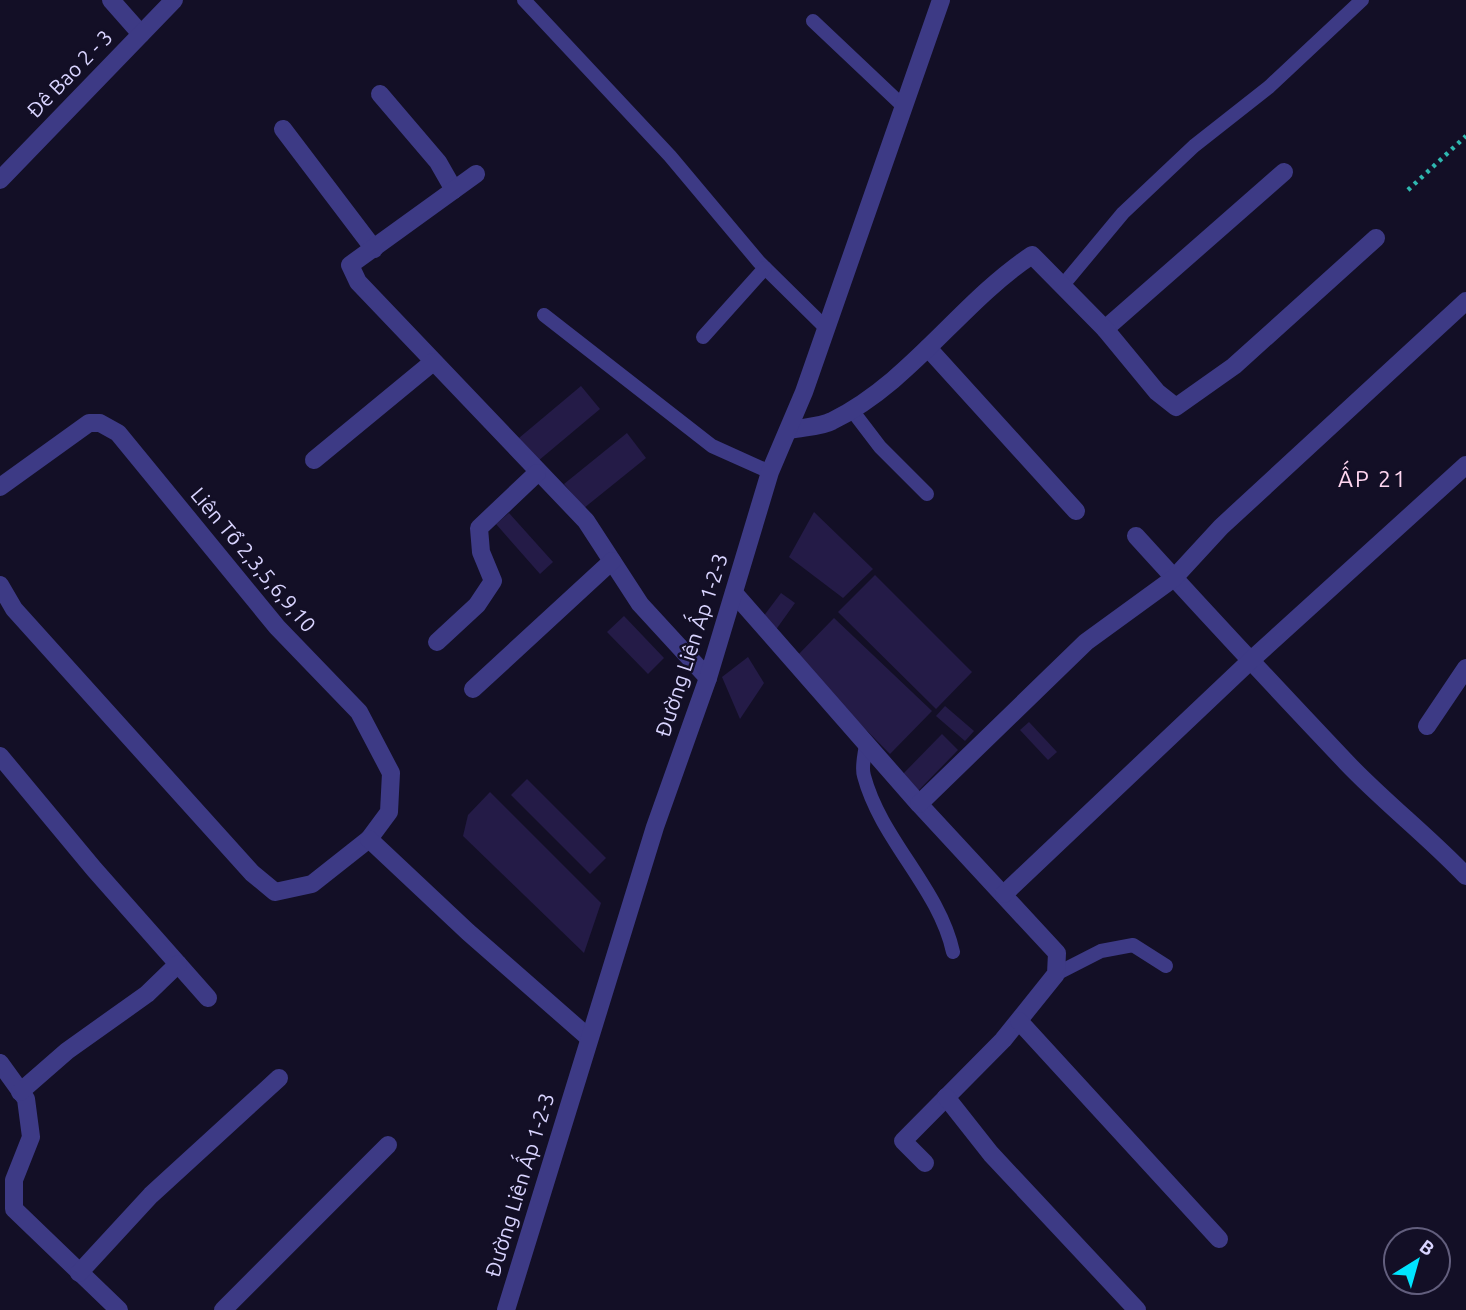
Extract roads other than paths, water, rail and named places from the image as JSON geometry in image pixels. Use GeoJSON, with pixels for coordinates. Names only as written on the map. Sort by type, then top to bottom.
{"type":"FeatureCollection","features":[{"type":"Feature","properties":{"kind":"street"},"geometry":{"type":"LineString","coordinates":[[111,0],[141,34]]}},
{"type":"Feature","properties":{"kind":"street","name":"Đê Bao 2 - 3"},"geometry":{"type":"LineString","coordinates":[[0,180],[174,0]]}},
{"type":"Feature","properties":{"kind":"street","name":"Đường Liên Ấp 1-2-3"},"geometry":{"type":"LineString","coordinates":[[510,1308],[589,1038],[655,827],[708,678],[770,472],[790,430],[827,329],[941,0]]}},
{"type":"Feature","properties":{"kind":"street"},"geometry":{"type":"LineString","coordinates":[[380,94],[438,162],[454,190]]}},
{"type":"Feature","properties":{"kind":"street"},"geometry":{"type":"LineString","coordinates":[[283,129],[374,248]]}},
{"type":"Feature","properties":{"kind":"street"},"geometry":{"type":"LineString","coordinates":[[1105,329],[1284,172]]}},
{"type":"Feature","properties":{"kind":"street"},"geometry":{"type":"LineString","coordinates":[[476,174],[350,265],[358,282],[537,473],[586,521],[640,604],[708,678]]}},
{"type":"Feature","properties":{"kind":"street"},"geometry":{"type":"LineString","coordinates":[[790,430],[831,422],[903,372],[998,277],[1032,255],[1105,329],[1157,392],[1176,407],[1234,366],[1376,238]]}},
{"type":"Feature","properties":{"kind":"street"},"geometry":{"type":"LineString","coordinates":[[919,804],[1086,642],[1174,578],[1221,527],[1466,301]]}},
{"type":"Feature","properties":{"kind":"street"},"geometry":{"type":"LineString","coordinates":[[928,348],[1076,511]]}},
{"type":"Feature","properties":{"kind":"street"},"geometry":{"type":"LineString","coordinates":[[314,460],[433,362]]}},
{"type":"Feature","properties":{"kind":"street","name":"Liên Tổ 2,3,5,6,9,10"},"geometry":{"type":"LineString","coordinates":[[0,487],[89,423],[100,423],[118,433],[277,627],[359,712],[391,773],[389,812],[369,839],[312,884],[275,892],[252,873],[23,619],[0,585]]}},
{"type":"Feature","properties":{"kind":"street"},"geometry":{"type":"LineString","coordinates":[[1004,894],[1249,662],[1466,465]]}},
{"type":"Feature","properties":{"kind":"street"},"geometry":{"type":"LineString","coordinates":[[438,642],[477,605],[493,581],[481,552],[479,528],[537,473]]}},
{"type":"Feature","properties":{"kind":"street"},"geometry":{"type":"LineString","coordinates":[[1136,536],[1249,662],[1291,701],[1348,764],[1466,876]]}},
{"type":"Feature","properties":{"kind":"street"},"geometry":{"type":"LineString","coordinates":[[472,689],[612,561]]}},
{"type":"Feature","properties":{"kind":"street"},"geometry":{"type":"LineString","coordinates":[[734,593],[919,804],[1057,953],[1056,974],[1019,1021],[903,1140],[925,1163]]}},
{"type":"Feature","properties":{"kind":"street"},"geometry":{"type":"LineString","coordinates":[[1427,726],[1466,668]]}},
{"type":"Feature","properties":{"kind":"street"},"geometry":{"type":"LineString","coordinates":[[0,756],[208,998]]}},
{"type":"Feature","properties":{"kind":"street"},"geometry":{"type":"LineString","coordinates":[[369,839],[468,932],[589,1038]]}},
{"type":"Feature","properties":{"kind":"street"},"geometry":{"type":"LineString","coordinates":[[20,1092],[66,1051],[147,994],[178,964]]}},
{"type":"Feature","properties":{"kind":"street"},"geometry":{"type":"LineString","coordinates":[[1019,1021],[1219,1239]]}},
{"type":"Feature","properties":{"kind":"street"},"geometry":{"type":"LineString","coordinates":[[0,1063],[26,1099],[31,1138],[14,1180],[14,1209],[119,1310]]}},
{"type":"Feature","properties":{"kind":"street"},"geometry":{"type":"LineString","coordinates":[[79,1273],[151,1195],[279,1078]]}},
{"type":"Feature","properties":{"kind":"street"},"geometry":{"type":"LineString","coordinates":[[946,1097],[991,1154],[1137,1310]]}},
{"type":"Feature","properties":{"kind":"street"},"geometry":{"type":"LineString","coordinates":[[223,1310],[388,1145]]}},
{"type":"Feature","properties":{"kind":"lane"},"geometry":{"type":"LineString","coordinates":[[524,0],[670,156],[765,268],[827,329]]}},
{"type":"Feature","properties":{"kind":"lane"},"geometry":{"type":"LineString","coordinates":[[1063,285],[1123,213],[1184,155],[1269,86],[1362,0]]}},
{"type":"Feature","properties":{"kind":"lane"},"geometry":{"type":"LineString","coordinates":[[813,21],[904,107]]}},
{"type":"Feature","properties":{"kind":"lane"},"geometry":{"type":"LineString","coordinates":[[703,337],[765,268]]}},
{"type":"Feature","properties":{"kind":"lane"},"geometry":{"type":"LineString","coordinates":[[544,315],[712,446],[770,472]]}},
{"type":"Feature","properties":{"kind":"lane"},"geometry":{"type":"LineString","coordinates":[[851,409],[880,447],[927,494]]}},
{"type":"Feature","properties":{"kind":"lane"},"geometry":{"type":"LineString","coordinates":[[866,744],[863,774],[882,816],[921,882],[950,940],[953,953]]}},
{"type":"Feature","properties":{"kind":"lane"},"geometry":{"type":"LineString","coordinates":[[1056,974],[1101,951],[1133,945],[1167,966]]}},
{"type":"Feature","properties":{"kind":"district","name":"ẤP 21"},"geometry":{"type":"Point","coordinates":[1373,479]}}]}
